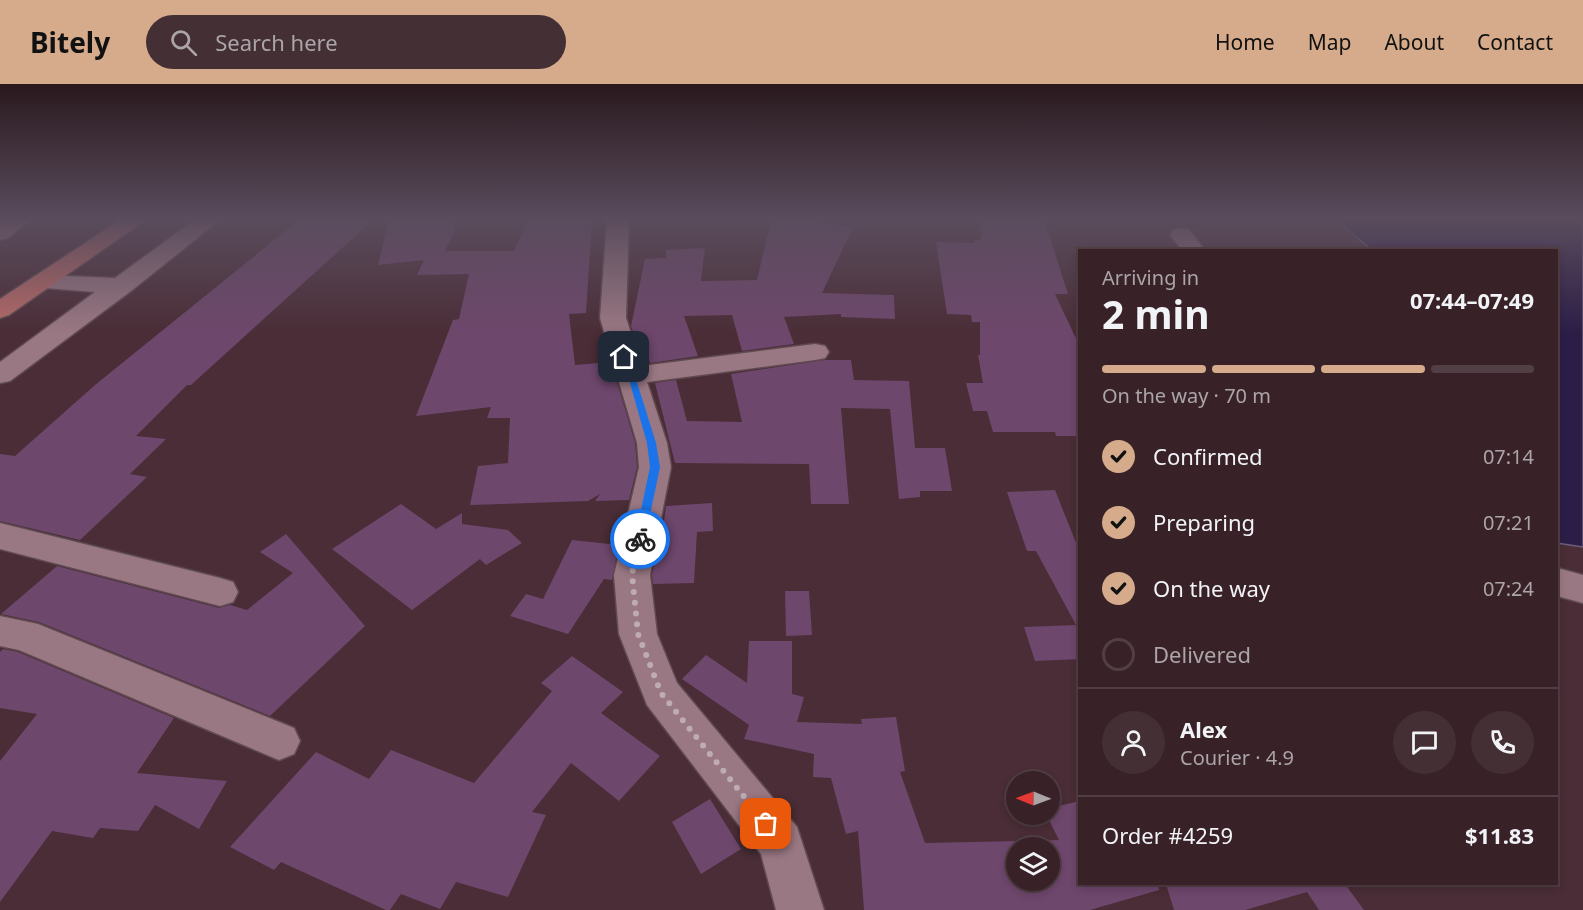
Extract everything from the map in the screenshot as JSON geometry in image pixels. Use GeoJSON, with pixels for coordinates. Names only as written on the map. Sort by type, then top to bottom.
{"type":"FeatureCollection","features":[{"type":"Feature","properties":{"kind":"main road"},"geometry":{"type":"LineString","coordinates":[[0,285],[43,258]]}},
{"type":"Feature","properties":{"kind":"main road"},"geometry":{"type":"LineString","coordinates":[[0,310],[78,258]]}},
{"type":"Feature","properties":{"kind":"street"},"geometry":{"type":"LineString","coordinates":[[0,375],[159,258]]}},
{"type":"Feature","properties":{"kind":"street"},"geometry":{"type":"LineString","coordinates":[[616,258],[613,318],[652,443],[655,467],[632,574],[638,634],[661,693],[781,843],[800,910]]}},
{"type":"Feature","properties":{"kind":"street"},"geometry":{"type":"LineString","coordinates":[[42,282],[122,286]]}},
{"type":"Feature","properties":{"kind":"street"},"geometry":{"type":"LineString","coordinates":[[630,376],[815,352]]}},
{"type":"Feature","properties":{"kind":"street"},"geometry":{"type":"LineString","coordinates":[[0,536],[220,592]]}},
{"type":"Feature","properties":{"kind":"street"},"geometry":{"type":"LineString","coordinates":[[1558,582],[1583,589]]}},
{"type":"Feature","properties":{"kind":"street"},"geometry":{"type":"LineString","coordinates":[[0,631],[24,635],[279,741]]}},
{"type":"Feature","properties":{"kind":"shaded area"},"geometry":{"type":"Polygon","coordinates":[[[1558,258],[1583,258],[1583,547],[1558,543],[1558,258]]]}},
{"type":"Feature","properties":{"kind":"building"},"geometry":{"type":"Polygon","coordinates":[[[252,258],[332,258],[191,385],[187,385],[136,436],[166,439],[130,474],[147,477],[80,540],[0,521],[0,454],[15,456],[95,385],[252,258]]]}},
{"type":"Feature","properties":{"kind":"building"},"geometry":{"type":"Polygon","coordinates":[[[380,258],[590,258],[586,313],[569,314],[575,365],[611,362],[635,443],[637,467],[629,500],[595,501],[600,494],[588,501],[470,505],[478,466],[508,463],[510,418],[487,418],[491,407],[416,416],[453,320],[459,319],[469,274],[417,275],[424,260],[378,265],[380,258]]]}},
{"type":"Feature","properties":{"kind":"building"},"geometry":{"type":"Polygon","coordinates":[[[704,258],[701,281],[757,280],[762,258],[839,258],[822,293],[894,295],[895,319],[841,317],[841,314],[784,317],[794,344],[742,351],[732,315],[684,316],[698,356],[650,363],[650,360],[649,363],[644,364],[631,326],[645,259],[704,258]]]}},
{"type":"Feature","properties":{"kind":"building"},"geometry":{"type":"Polygon","coordinates":[[[938,258],[1056,258],[1068,294],[1055,294],[1078,343],[1078,436],[1056,436],[1055,432],[993,432],[987,411],[973,411],[966,383],[983,383],[978,355],[980,355],[980,322],[972,322],[971,315],[947,314],[938,258]]]}},
{"type":"Feature","properties":{"kind":"building"},"geometry":{"type":"Polygon","coordinates":[[[824,360],[851,360],[854,380],[909,381],[915,448],[945,448],[952,491],[920,491],[920,497],[899,499],[890,409],[841,408],[849,504],[811,504],[809,464],[675,463],[655,383],[676,380],[687,421],[742,422],[731,374],[824,360]]]}},
{"type":"Feature","properties":{"kind":"building"},"geometry":{"type":"Polygon","coordinates":[[[1055,490],[1078,548],[1078,659],[1035,661],[1024,627],[1076,625],[1036,551],[1027,551],[1007,492],[1055,490]]]}},
{"type":"Feature","properties":{"kind":"building"},"geometry":{"type":"Polygon","coordinates":[[[712,503],[713,531],[697,532],[694,583],[653,584],[652,575],[657,550],[660,550],[666,506],[712,503]]]}},
{"type":"Feature","properties":{"kind":"building"},"geometry":{"type":"Polygon","coordinates":[[[401,504],[436,529],[462,513],[462,524],[508,530],[522,543],[486,565],[480,559],[412,610],[332,549],[401,504]]]}},
{"type":"Feature","properties":{"kind":"building"},"geometry":{"type":"Polygon","coordinates":[[[286,534],[365,626],[270,716],[39,622],[1,614],[57,566],[219,608],[230,605],[247,610],[293,573],[260,552],[286,534]]]}},
{"type":"Feature","properties":{"kind":"building"},"geometry":{"type":"Polygon","coordinates":[[[572,540],[619,545],[612,580],[604,579],[568,634],[510,616],[526,594],[543,599],[572,540]]]}},
{"type":"Feature","properties":{"kind":"building"},"geometry":{"type":"Polygon","coordinates":[[[785,591],[809,591],[812,635],[786,636],[785,591]]]}},
{"type":"Feature","properties":{"kind":"building"},"geometry":{"type":"Polygon","coordinates":[[[749,641],[792,641],[792,694],[804,697],[797,722],[862,724],[861,719],[896,717],[905,771],[900,772],[925,843],[1006,841],[1006,891],[1060,891],[1060,837],[1058,837],[1052,825],[1060,825],[1060,806],[1078,801],[1078,885],[1158,885],[1159,890],[1090,910],[864,910],[858,831],[846,834],[831,778],[813,777],[814,754],[744,739],[749,725],[682,679],[706,655],[747,683],[749,641]]]}},
{"type":"Feature","properties":{"kind":"building"},"geometry":{"type":"Polygon","coordinates":[[[3,649],[18,652],[174,718],[137,773],[227,781],[199,829],[155,805],[138,831],[100,828],[93,838],[52,831],[0,902],[0,761],[37,714],[0,708],[0,652],[3,649]]]}},
{"type":"Feature","properties":{"kind":"building"},"geometry":{"type":"Polygon","coordinates":[[[572,656],[623,692],[601,713],[660,756],[619,801],[571,763],[532,812],[546,815],[508,897],[456,882],[440,909],[401,894],[390,910],[386,910],[281,862],[274,870],[230,847],[316,752],[369,779],[391,750],[474,783],[552,691],[541,683],[572,656]]]}},
{"type":"Feature","properties":{"kind":"building"},"geometry":{"type":"Polygon","coordinates":[[[710,799],[741,849],[701,874],[672,822],[710,799]]]}},
{"type":"Feature","properties":{"kind":"building"},"geometry":{"type":"Polygon","coordinates":[[[1166,885],[1346,885],[1364,910],[1319,910],[1307,892],[1245,910],[1174,910],[1166,885]]]}},
{"type":"Feature","properties":{"kind":"way so far"},"geometry":{"type":"LineString","coordinates":[[640,539],[632,574],[638,634],[661,693],[766,824]]}},
{"type":"Feature","properties":{"kind":"route"},"geometry":{"type":"LineString","coordinates":[[624,357],[652,443],[655,467],[640,539]]}}]}
